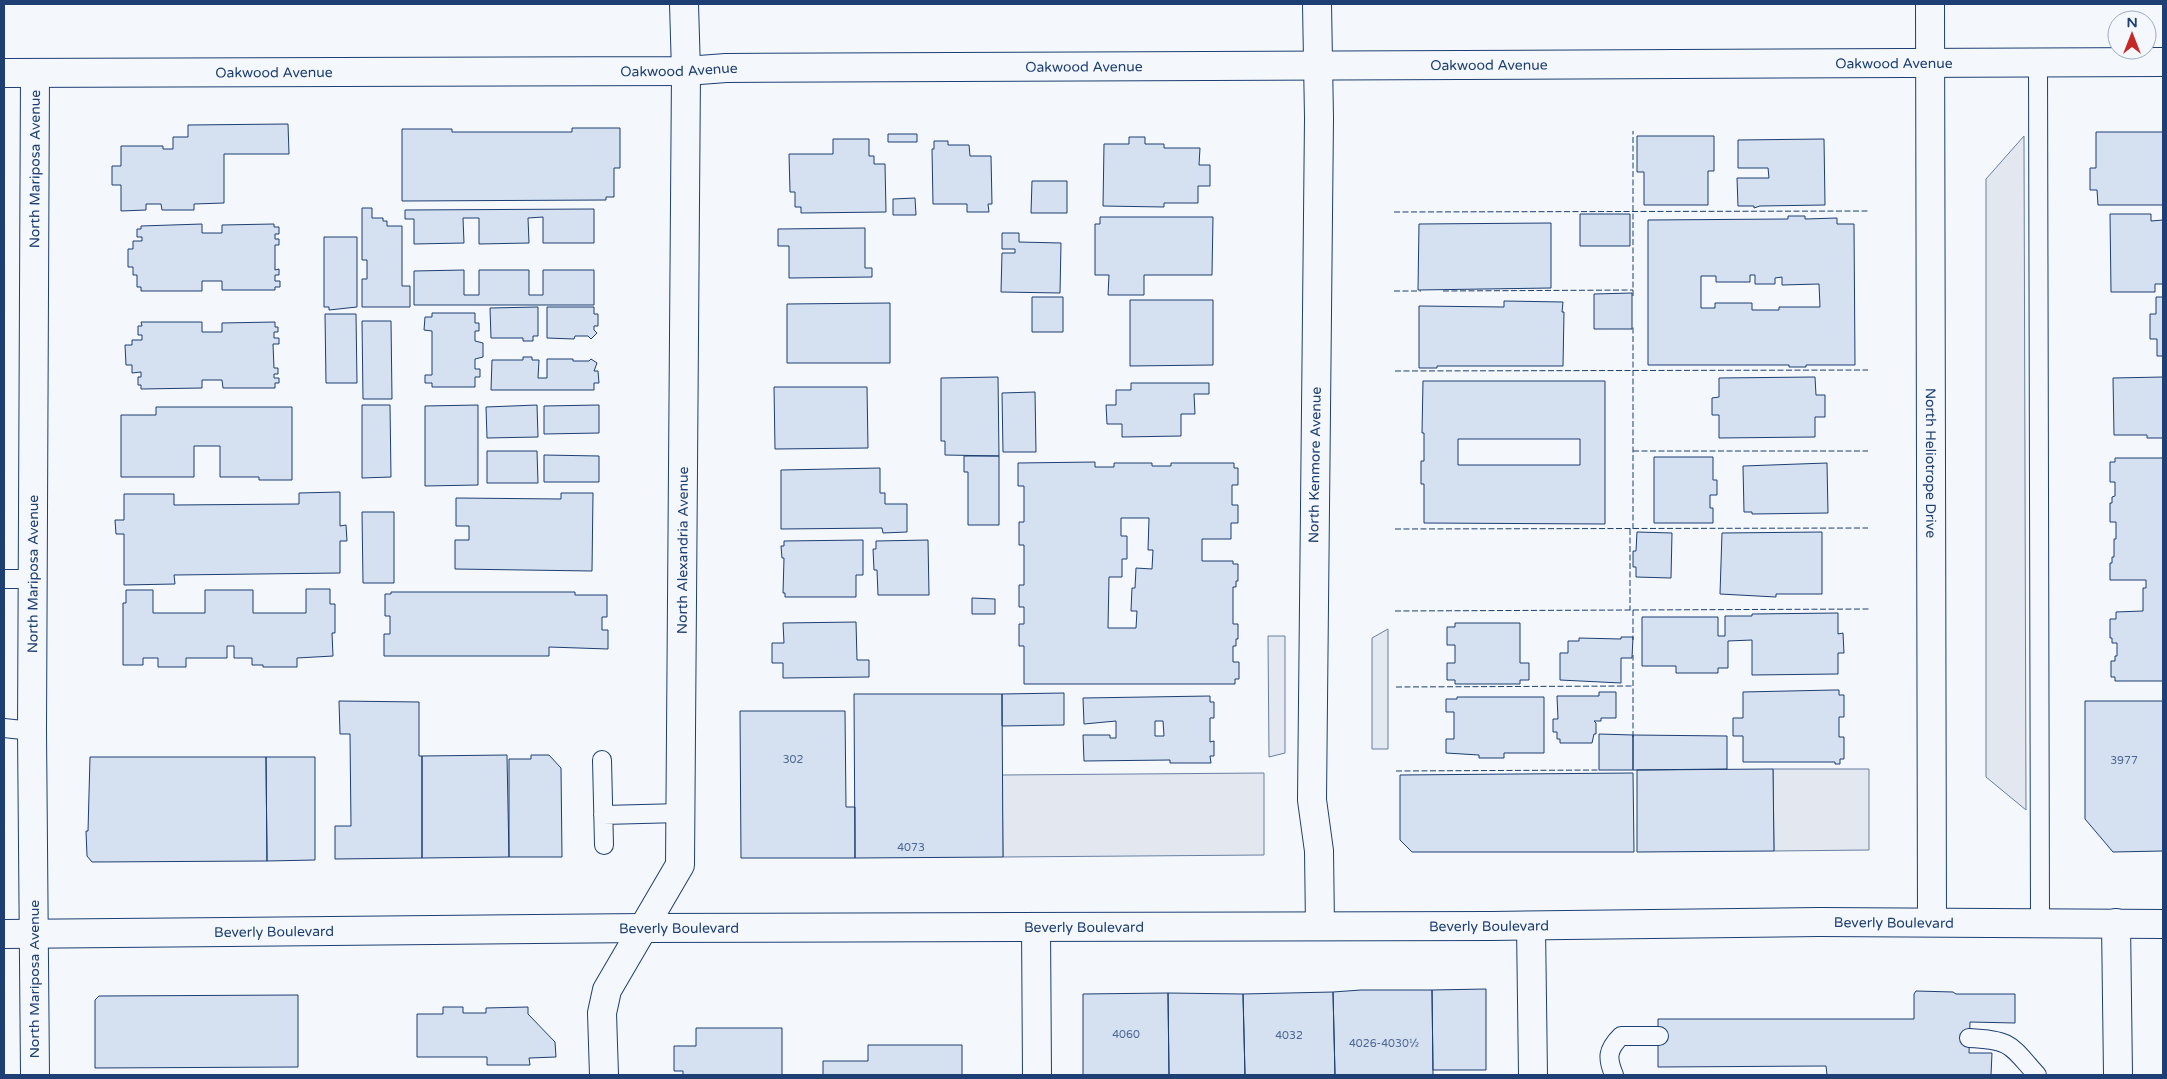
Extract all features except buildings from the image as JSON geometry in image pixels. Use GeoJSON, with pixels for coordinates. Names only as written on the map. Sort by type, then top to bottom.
{"type":"FeatureCollection","features":[{"type":"Feature","properties":{"kind":"street","name":"North Alexandria Avenue"},"geometry":{"type":"LineString","coordinates":[[604,1075],[602,1013],[607,990],[680,865],[686,71],[684,4]]}},
{"type":"Feature","properties":{"kind":"street","name":"North Kenmore Avenue"},"geometry":{"type":"LineString","coordinates":[[1317,4],[1319,118],[1312,800],[1319,851],[1320,926]]}},
{"type":"Feature","properties":{"kind":"street","name":"North Heliotrope Drive"},"geometry":{"type":"LineString","coordinates":[[1930,4],[1932,922]]}},
{"type":"Feature","properties":{"kind":"street","name":"Oakwood Avenue"},"geometry":{"type":"LineString","coordinates":[[4,74],[686,71],[726,68],[1318,64],[2163,62]]}},
{"type":"Feature","properties":{"kind":"street","name":"North Mariposa Avenue"},"geometry":{"type":"LineString","coordinates":[[35,1075],[32,731],[36,73]]}},
{"type":"Feature","properties":{"kind":"street","name":"Beverly Boulevard"},"geometry":{"type":"LineString","coordinates":[[4,934],[643,928],[1531,926],[1932,922],[2163,924]]}},
{"type":"Feature","properties":{"kind":"street"},"geometry":{"type":"LineString","coordinates":[[2116,923],[2118,1075]]}},
{"type":"Feature","properties":{"kind":"street"},"geometry":{"type":"LineString","coordinates":[[1531,926],[1532,1075]]}},
{"type":"Feature","properties":{"kind":"street"},"geometry":{"type":"LineString","coordinates":[[1036,927],[1037,1075]]}},
{"type":"Feature","properties":{"kind":"lane"},"geometry":{"type":"LineString","coordinates":[[2038,63],[2040,923]]}},
{"type":"Feature","properties":{"kind":"lane"},"geometry":{"type":"LineString","coordinates":[[4,579],[33,579]]}},
{"type":"Feature","properties":{"kind":"lane"},"geometry":{"type":"LineString","coordinates":[[4,728],[32,731]]}},
{"type":"Feature","properties":{"kind":"lane"},"geometry":{"type":"LineString","coordinates":[[602,760],[604,845]]}},
{"type":"Feature","properties":{"kind":"lane"},"geometry":{"type":"LineString","coordinates":[[604,815],[681,813]]}},
{"type":"Feature","properties":{"kind":"lane"},"geometry":{"type":"LineString","coordinates":[[1614,1075],[1609,1063],[1611,1046],[1621,1036],[1659,1036]]}},
{"type":"Feature","properties":{"kind":"lane"},"geometry":{"type":"LineString","coordinates":[[1969,1038],[1996,1039],[2011,1045],[2037,1075]]}},
{"type":"Feature","properties":{"kind":"shaded area"},"geometry":{"type":"Polygon","coordinates":[[[2024,136],[2026,810],[1986,777],[1986,179],[2024,136]]]}},
{"type":"Feature","properties":{"kind":"shaded area"},"geometry":{"type":"Polygon","coordinates":[[[1388,629],[1388,749],[1372,749],[1372,638],[1388,629]]]}},
{"type":"Feature","properties":{"kind":"shaded area"},"geometry":{"type":"Polygon","coordinates":[[[1268,636],[1285,636],[1285,753],[1269,757],[1268,636]]]}},
{"type":"Feature","properties":{"kind":"shaded area"},"geometry":{"type":"Polygon","coordinates":[[[1773,769],[1869,769],[1869,850],[1774,851],[1773,769]]]}},
{"type":"Feature","properties":{"kind":"shaded area"},"geometry":{"type":"Polygon","coordinates":[[[1264,773],[1264,855],[1003,857],[1002,775],[1264,773]]]}},
{"type":"Feature","properties":{"kind":"fence"},"geometry":{"type":"LineString","coordinates":[[1633,131],[1633,296]]}},
{"type":"Feature","properties":{"kind":"fence"},"geometry":{"type":"LineString","coordinates":[[1394,212],[1868,211]]}},
{"type":"Feature","properties":{"kind":"fence"},"geometry":{"type":"LineString","coordinates":[[1443,291],[1633,290]]}},
{"type":"Feature","properties":{"kind":"fence"},"geometry":{"type":"LineString","coordinates":[[1394,291],[1421,291]]}},
{"type":"Feature","properties":{"kind":"fence"},"geometry":{"type":"LineString","coordinates":[[1633,326],[1633,529]]}},
{"type":"Feature","properties":{"kind":"fence"},"geometry":{"type":"LineString","coordinates":[[1395,371],[1868,370]]}},
{"type":"Feature","properties":{"kind":"fence"},"geometry":{"type":"LineString","coordinates":[[1633,451],[1868,451]]}},
{"type":"Feature","properties":{"kind":"fence"},"geometry":{"type":"LineString","coordinates":[[1395,529],[1868,528]]}},
{"type":"Feature","properties":{"kind":"fence"},"geometry":{"type":"LineString","coordinates":[[1630,529],[1630,610]]}},
{"type":"Feature","properties":{"kind":"fence"},"geometry":{"type":"LineString","coordinates":[[1395,611],[1869,609]]}},
{"type":"Feature","properties":{"kind":"fence"},"geometry":{"type":"LineString","coordinates":[[1633,610],[1633,640]]}},
{"type":"Feature","properties":{"kind":"fence"},"geometry":{"type":"LineString","coordinates":[[1633,655],[1633,737]]}},
{"type":"Feature","properties":{"kind":"fence"},"geometry":{"type":"LineString","coordinates":[[1396,687],[1633,686]]}},
{"type":"Feature","properties":{"kind":"fence"},"geometry":{"type":"LineString","coordinates":[[1396,771],[1599,770]]}}]}
